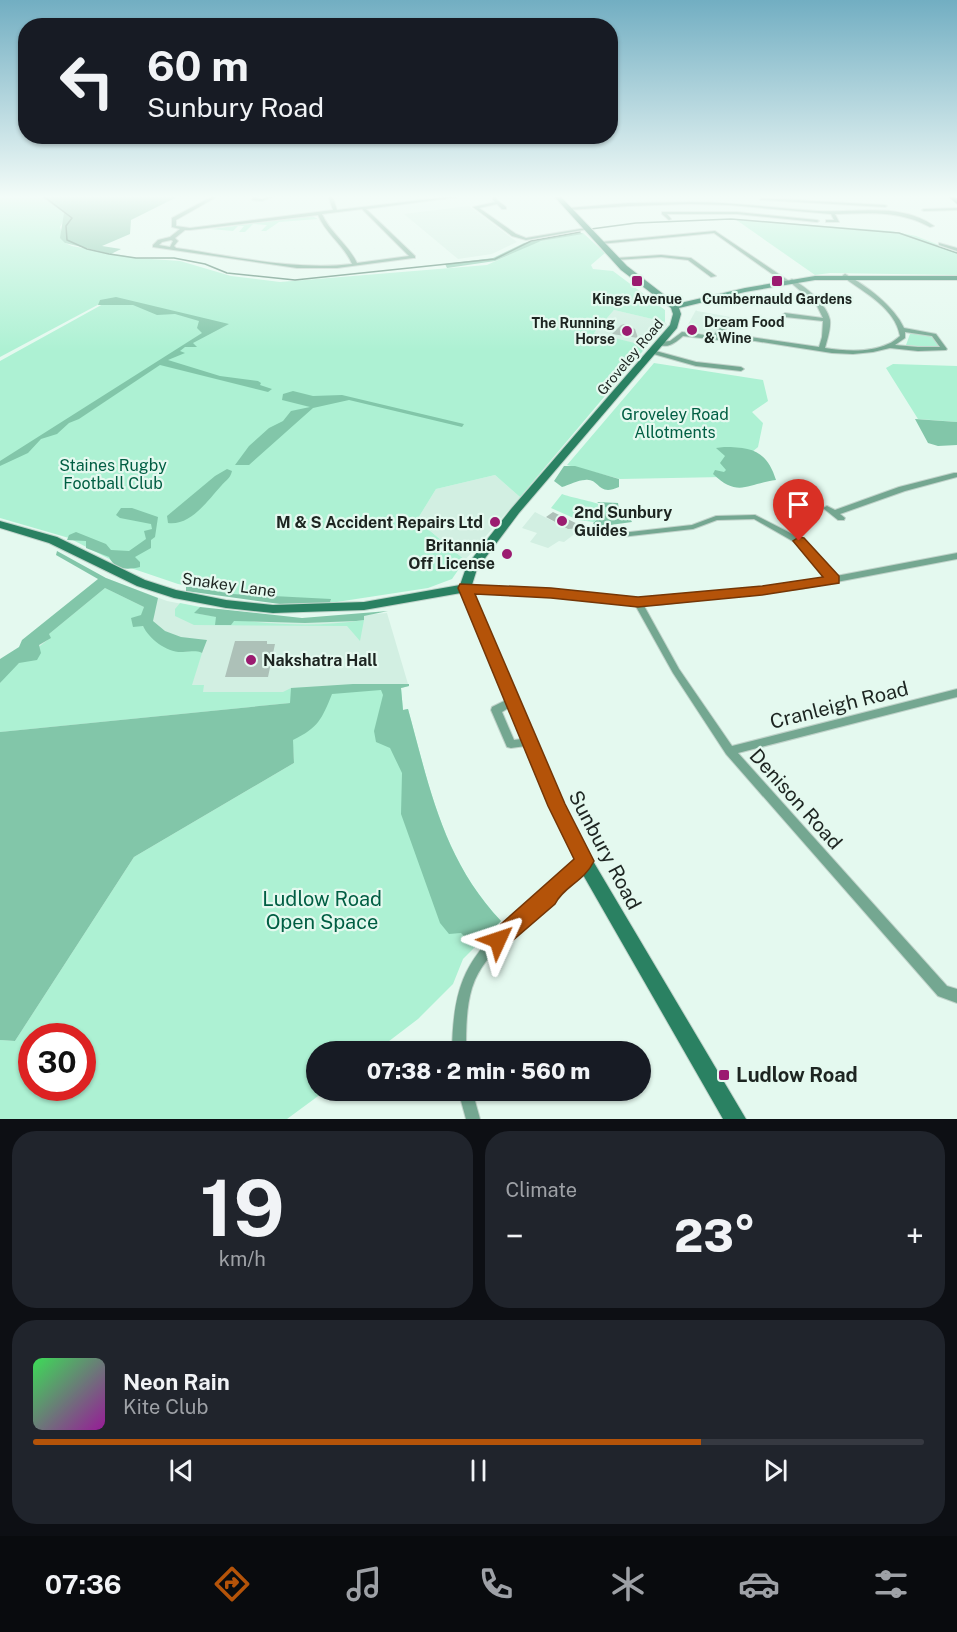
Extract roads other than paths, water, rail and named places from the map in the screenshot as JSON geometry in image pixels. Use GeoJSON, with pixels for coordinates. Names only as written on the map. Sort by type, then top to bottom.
{"type":"FeatureCollection","features":[{"type":"Feature","properties":{"kind":"street"},"geometry":{"type":"LineString","coordinates":[[162,247],[273,265],[320,268],[407,259],[414,255],[406,247]]}},
{"type":"Feature","properties":{"kind":"street"},"geometry":{"type":"LineString","coordinates":[[343,247],[352,257],[355,265]]}},
{"type":"Feature","properties":{"kind":"street"},"geometry":{"type":"LineString","coordinates":[[604,247],[675,307]]}},
{"type":"Feature","properties":{"kind":"street"},"geometry":{"type":"LineString","coordinates":[[738,247],[789,281],[822,307],[829,326],[821,350]]}},
{"type":"Feature","properties":{"kind":"street"},"geometry":{"type":"LineString","coordinates":[[616,259],[662,256],[689,258],[712,276]]}},
{"type":"Feature","properties":{"kind":"street"},"geometry":{"type":"LineString","coordinates":[[845,276],[890,311],[903,330],[903,337],[887,346]]}},
{"type":"Feature","properties":{"kind":"street","name":"Groveley Road"},"geometry":{"type":"LineString","coordinates":[[465,588],[471,568],[515,511],[674,326],[675,307],[789,281],[845,276],[957,278]]}},
{"type":"Feature","properties":{"kind":"street"},"geometry":{"type":"LineString","coordinates":[[785,315],[827,320]]}},
{"type":"Feature","properties":{"kind":"street"},"geometry":{"type":"LineString","coordinates":[[715,338],[730,320]]}},
{"type":"Feature","properties":{"kind":"street"},"geometry":{"type":"LineString","coordinates":[[660,344],[672,343],[682,334],[715,338],[758,339],[842,352],[887,346],[918,350],[944,349],[934,335],[903,330]]}},
{"type":"Feature","properties":{"kind":"street"},"geometry":{"type":"LineString","coordinates":[[652,352],[696,364],[741,369]]}},
{"type":"Feature","properties":{"kind":"street"},"geometry":{"type":"LineString","coordinates":[[834,513],[902,489],[957,475]]}},
{"type":"Feature","properties":{"kind":"street"},"geometry":{"type":"LineString","coordinates":[[621,535],[636,530],[693,527],[716,518],[756,517],[799,541],[834,580]]}},
{"type":"Feature","properties":{"kind":"street","name":"Snakey Lane"},"geometry":{"type":"LineString","coordinates":[[0,524],[53,540],[141,583],[174,594],[226,604],[273,609],[364,606],[465,588]]}},
{"type":"Feature","properties":{"kind":"street"},"geometry":{"type":"LineString","coordinates":[[465,588],[551,593],[638,602],[762,591],[834,580],[957,556]]}},
{"type":"Feature","properties":{"kind":"street","name":"Sunbury Road"},"geometry":{"type":"LineString","coordinates":[[465,588],[529,742],[584,861],[735,1119]]}},
{"type":"Feature","properties":{"kind":"street","name":"Denison Road"},"geometry":{"type":"LineString","coordinates":[[638,602],[676,672],[729,751],[943,991],[956,996]]}},
{"type":"Feature","properties":{"kind":"street","name":"Cranleigh Road"},"geometry":{"type":"LineString","coordinates":[[729,751],[957,693]]}},
{"type":"Feature","properties":{"kind":"street"},"geometry":{"type":"LineString","coordinates":[[459,1041],[459,1025],[466,986],[476,965],[519,921],[548,897],[552,888],[574,874],[584,861]]}},
{"type":"Feature","properties":{"kind":"street"},"geometry":{"type":"LineString","coordinates":[[468,1101],[473,1119]]}},
{"type":"Feature","properties":{"kind":"waterway"},"geometry":{"type":"LineString","coordinates":[[83,247],[136,258],[174,258],[205,264],[227,273],[295,280],[495,259],[519,247]]}},
{"type":"Feature","properties":{"kind":"waterway"},"geometry":{"type":"LineString","coordinates":[[940,247],[957,253]]}},
{"type":"Feature","properties":{"kind":"place","name":"Kings Avenue"},"geometry":{"type":"Point","coordinates":[637,281]}},
{"type":"Feature","properties":{"kind":"place","name":"Cumbernauld Gardens"},"geometry":{"type":"Point","coordinates":[777,281]}},
{"type":"Feature","properties":{"kind":"place","name":"Dream Food & Wine"},"geometry":{"type":"Point","coordinates":[692,330]}},
{"type":"Feature","properties":{"kind":"place","name":"The Running Horse"},"geometry":{"type":"Point","coordinates":[627,331]}},
{"type":"Feature","properties":{"kind":"place","name":"2nd Sunbury Guides"},"geometry":{"type":"Point","coordinates":[562,521]}},
{"type":"Feature","properties":{"kind":"place","name":"M & S Accident Repairs Ltd"},"geometry":{"type":"Point","coordinates":[495,522]}},
{"type":"Feature","properties":{"kind":"place","name":"Britannia Off License"},"geometry":{"type":"Point","coordinates":[507,554]}},
{"type":"Feature","properties":{"kind":"place","name":"Nakshatra Hall"},"geometry":{"type":"Point","coordinates":[251,660]}},
{"type":"Feature","properties":{"kind":"place","name":"Ludlow Road"},"geometry":{"type":"Point","coordinates":[724,1075]}},
{"type":"Feature","properties":{"kind":"park label","name":"Groveley Road Allotments"},"geometry":{"type":"Point","coordinates":[675,423]}},
{"type":"Feature","properties":{"kind":"park label","name":"Staines Rugby Football Club"},"geometry":{"type":"Point","coordinates":[113,474]}},
{"type":"Feature","properties":{"kind":"park label","name":"Ludlow Road Open Space"},"geometry":{"type":"Point","coordinates":[322,910]}}]}
